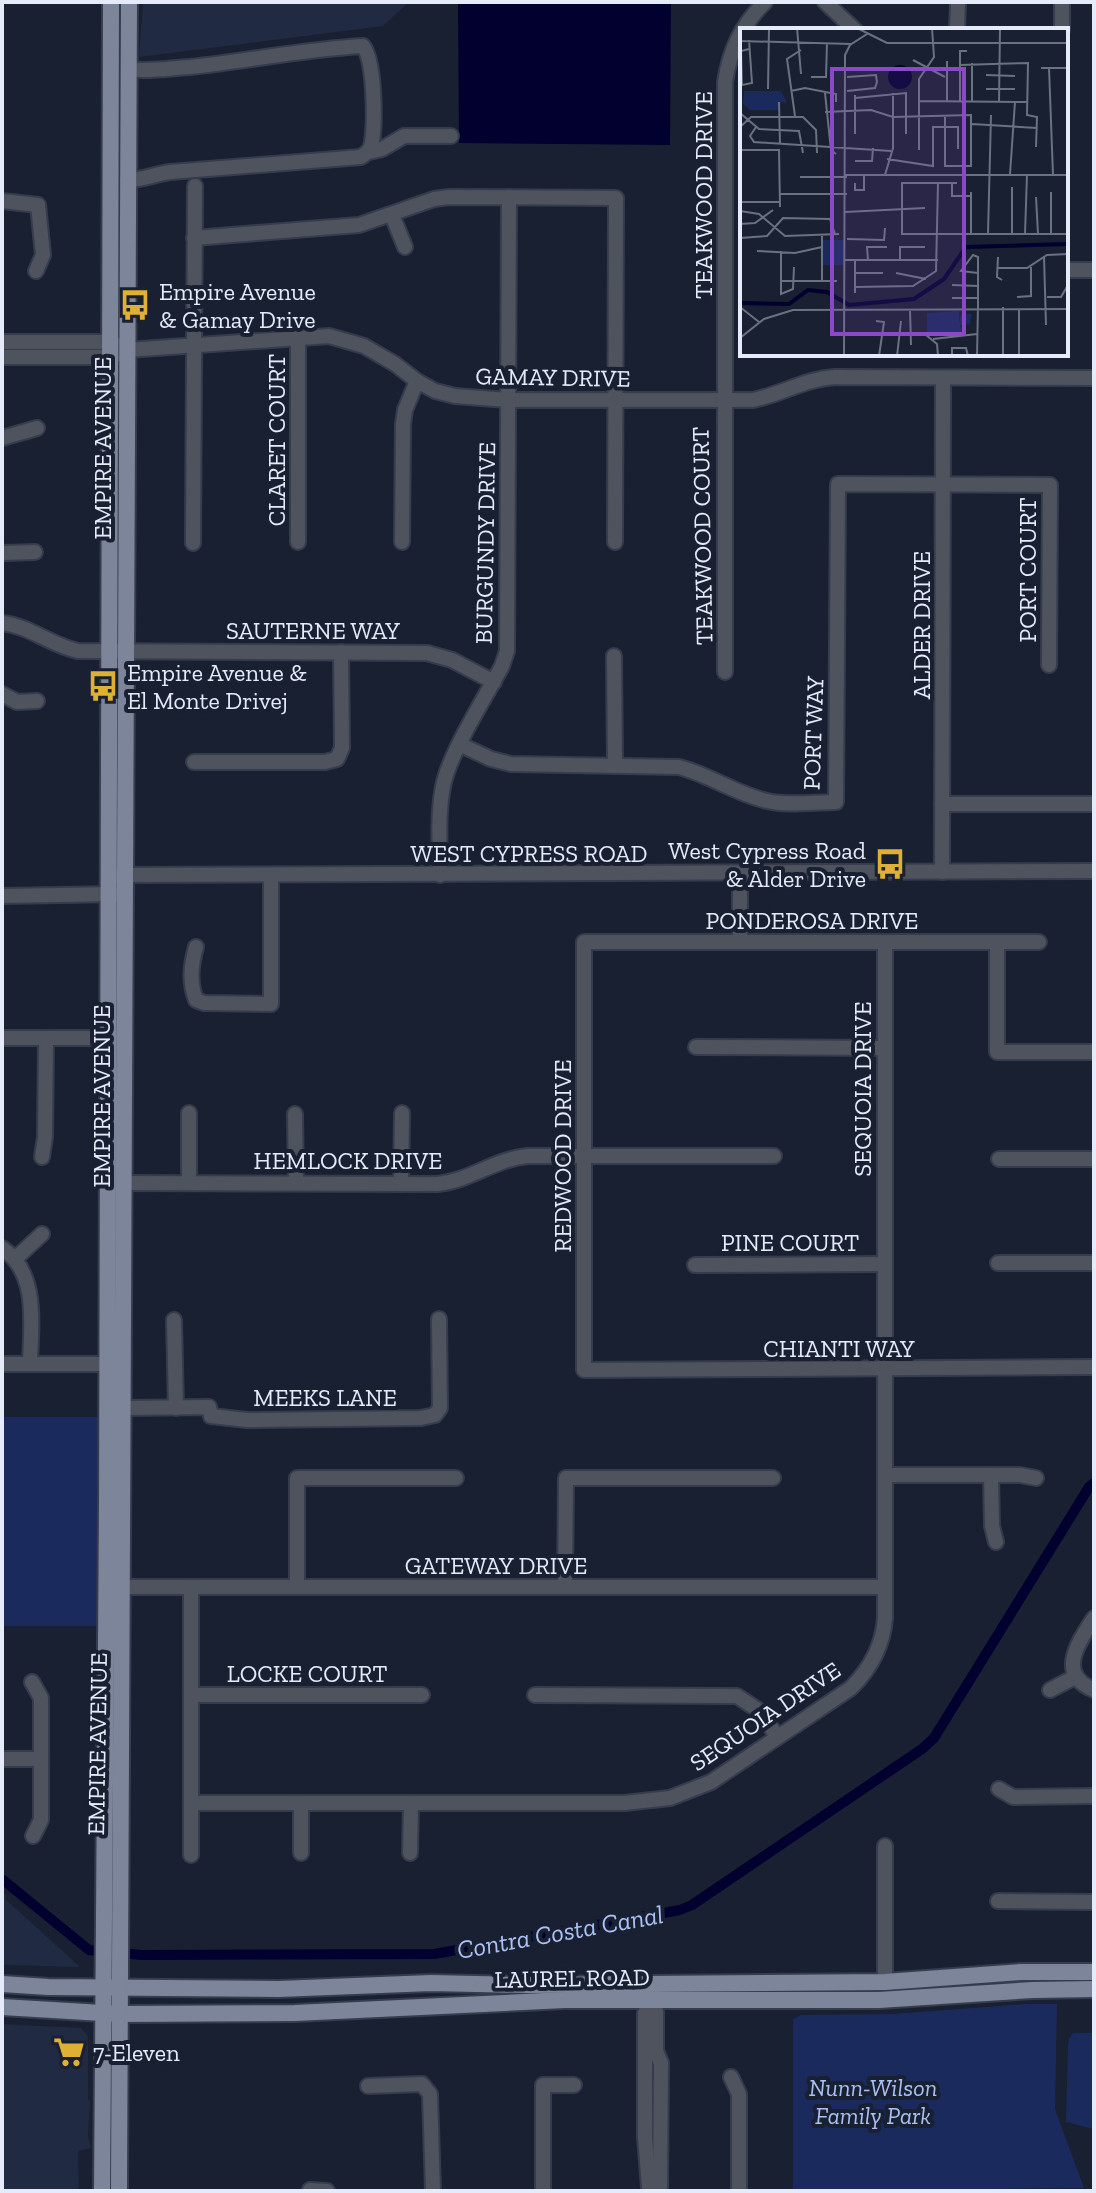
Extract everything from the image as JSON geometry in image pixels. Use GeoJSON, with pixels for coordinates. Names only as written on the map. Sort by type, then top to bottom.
{"type":"FeatureCollection","features":[{"type":"Feature","properties":{"kind":"main road","name":"EMPIRE AVENUE"},"geometry":{"type":"LineString","coordinates":[[102,2191],[111,1988],[118,875],[111,2]]}},
{"type":"Feature","properties":{"kind":"main road","name":"EMPIRE AVENUE"},"geometry":{"type":"LineString","coordinates":[[116,350],[127,176],[129,2]]}},
{"type":"Feature","properties":{"kind":"main road"},"geometry":{"type":"LineString","coordinates":[[112,120],[117,140],[118,173],[127,176]]}},
{"type":"Feature","properties":{"kind":"main road","name":"EMPIRE AVENUE"},"geometry":{"type":"LineString","coordinates":[[115,1364],[124,1408],[115,1586]]}},
{"type":"Feature","properties":{"kind":"main road","name":"LAUREL ROAD"},"geometry":{"type":"LineString","coordinates":[[2,1984],[279,1989],[431,1983],[885,1982],[1021,1972],[1094,1972]]}},
{"type":"Feature","properties":{"kind":"main road","name":"LAUREL ROAD"},"geometry":{"type":"LineString","coordinates":[[2,2007],[110,2013],[295,2013],[565,2000],[879,2000],[1094,1989]]}},
{"type":"Feature","properties":{"kind":"main road","name":"EMPIRE AVENUE"},"geometry":{"type":"LineString","coordinates":[[110,2013],[119,2191]]}},
{"type":"Feature","properties":{"kind":"main road"},"geometry":{"type":"LineString","coordinates":[[102,2162],[111,2191]]}},
{"type":"Feature","properties":{"kind":"street","name":"TEAKWOOD DRIVE"},"geometry":{"type":"LineString","coordinates":[[743,28],[765,2]]}},
{"type":"Feature","properties":{"kind":"street"},"geometry":{"type":"LineString","coordinates":[[825,2],[853,28]]}},
{"type":"Feature","properties":{"kind":"street"},"geometry":{"type":"LineString","coordinates":[[957,28],[958,2]]}},
{"type":"Feature","properties":{"kind":"street"},"geometry":{"type":"LineString","coordinates":[[1062,2],[1062,28]]}},
{"type":"Feature","properties":{"kind":"street","name":"TEAKWOOD DRIVE"},"geometry":{"type":"LineString","coordinates":[[723,400],[724,98],[726,73],[740,33]]}},
{"type":"Feature","properties":{"kind":"street"},"geometry":{"type":"LineString","coordinates":[[128,69],[220,64],[296,52],[363,46],[369,54],[371,83],[372,143],[369,152]]}},
{"type":"Feature","properties":{"kind":"street"},"geometry":{"type":"LineString","coordinates":[[127,176],[145,179],[154,174],[350,160],[382,149],[404,136],[451,136]]}},
{"type":"Feature","properties":{"kind":"street"},"geometry":{"type":"LineString","coordinates":[[193,543],[195,186]]}},
{"type":"Feature","properties":{"kind":"street"},"geometry":{"type":"LineString","coordinates":[[194,238],[359,225],[434,199],[449,197],[616,198],[615,542]]}},
{"type":"Feature","properties":{"kind":"street","name":"BURGUNDY DRIVE"},"geometry":{"type":"LineString","coordinates":[[440,875],[442,790],[451,763],[505,659],[508,636],[509,197]]}},
{"type":"Feature","properties":{"kind":"street"},"geometry":{"type":"LineString","coordinates":[[2,201],[38,205],[43,255],[36,271]]}},
{"type":"Feature","properties":{"kind":"street"},"geometry":{"type":"LineString","coordinates":[[392,215],[405,247]]}},
{"type":"Feature","properties":{"kind":"street"},"geometry":{"type":"LineString","coordinates":[[725,269],[740,269]]}},
{"type":"Feature","properties":{"kind":"street"},"geometry":{"type":"LineString","coordinates":[[1068,270],[1094,270]]}},
{"type":"Feature","properties":{"kind":"street","name":"GAMAY DRIVE"},"geometry":{"type":"LineString","coordinates":[[116,350],[329,336],[364,346],[435,391],[455,396],[508,400],[723,400],[769,397],[813,378],[1094,378]]}},
{"type":"Feature","properties":{"kind":"street","name":"CLARET COURT"},"geometry":{"type":"LineString","coordinates":[[298,338],[298,542]]}},
{"type":"Feature","properties":{"kind":"street"},"geometry":{"type":"LineString","coordinates":[[2,342],[116,350]]}},
{"type":"Feature","properties":{"kind":"street"},"geometry":{"type":"LineString","coordinates":[[2,357],[116,350]]}},
{"type":"Feature","properties":{"kind":"street","name":"ALDER DRIVE"},"geometry":{"type":"LineString","coordinates":[[942,872],[943,378]]}},
{"type":"Feature","properties":{"kind":"street"},"geometry":{"type":"LineString","coordinates":[[402,542],[403,424],[405,410],[417,381]]}},
{"type":"Feature","properties":{"kind":"street","name":"TEAKWOOD COURT"},"geometry":{"type":"LineString","coordinates":[[723,400],[725,672]]}},
{"type":"Feature","properties":{"kind":"street"},"geometry":{"type":"LineString","coordinates":[[2,438],[37,428]]}},
{"type":"Feature","properties":{"kind":"street","name":"PORT WAY"},"geometry":{"type":"LineString","coordinates":[[461,745],[491,759],[511,764],[679,767],[703,773],[770,802],[836,802],[838,484],[943,485]]}},
{"type":"Feature","properties":{"kind":"street","name":"PORT COURT"},"geometry":{"type":"LineString","coordinates":[[943,485],[1050,485],[1049,665]]}},
{"type":"Feature","properties":{"kind":"street"},"geometry":{"type":"LineString","coordinates":[[2,553],[35,552]]}},
{"type":"Feature","properties":{"kind":"street","name":"SAUTERNE WAY"},"geometry":{"type":"LineString","coordinates":[[2,623],[21,626],[63,648],[427,653],[452,660],[494,682]]}},
{"type":"Feature","properties":{"kind":"street"},"geometry":{"type":"LineString","coordinates":[[194,762],[325,762],[337,759],[342,748],[341,652]]}},
{"type":"Feature","properties":{"kind":"street"},"geometry":{"type":"LineString","coordinates":[[614,656],[615,766]]}},
{"type":"Feature","properties":{"kind":"street"},"geometry":{"type":"LineString","coordinates":[[2,694],[17,702],[37,701]]}},
{"type":"Feature","properties":{"kind":"street"},"geometry":{"type":"LineString","coordinates":[[942,804],[1094,804]]}},
{"type":"Feature","properties":{"kind":"street","name":"WEST CYPRESS ROAD"},"geometry":{"type":"LineString","coordinates":[[118,875],[1094,871]]}},
{"type":"Feature","properties":{"kind":"street"},"geometry":{"type":"LineString","coordinates":[[740,874],[740,942]]}},
{"type":"Feature","properties":{"kind":"street"},"geometry":{"type":"LineString","coordinates":[[196,947],[191,962],[191,988],[196,1000],[204,1003],[271,1004],[271,875]]}},
{"type":"Feature","properties":{"kind":"street"},"geometry":{"type":"LineString","coordinates":[[2,896],[117,894]]}},
{"type":"Feature","properties":{"kind":"street","name":"PONDEROSA DRIVE"},"geometry":{"type":"LineString","coordinates":[[584,942],[1039,942]]}},
{"type":"Feature","properties":{"kind":"street","name":"REDWOOD DRIVE"},"geometry":{"type":"LineString","coordinates":[[584,942],[584,1370]]}},
{"type":"Feature","properties":{"kind":"street","name":"SEQUOIA DRIVE"},"geometry":{"type":"LineString","coordinates":[[192,1803],[647,1802],[689,1792],[711,1782],[851,1688],[866,1672],[884,1630],[885,942]]}},
{"type":"Feature","properties":{"kind":"street"},"geometry":{"type":"LineString","coordinates":[[997,942],[997,1052],[1094,1052]]}},
{"type":"Feature","properties":{"kind":"street"},"geometry":{"type":"LineString","coordinates":[[2,1038],[117,1038]]}},
{"type":"Feature","properties":{"kind":"street"},"geometry":{"type":"LineString","coordinates":[[42,1157],[46,1038]]}},
{"type":"Feature","properties":{"kind":"street"},"geometry":{"type":"LineString","coordinates":[[696,1047],[884,1048]]}},
{"type":"Feature","properties":{"kind":"street"},"geometry":{"type":"LineString","coordinates":[[189,1113],[189,1183]]}},
{"type":"Feature","properties":{"kind":"street"},"geometry":{"type":"LineString","coordinates":[[401,1184],[402,1113]]}},
{"type":"Feature","properties":{"kind":"street"},"geometry":{"type":"LineString","coordinates":[[295,1114],[296,1183]]}},
{"type":"Feature","properties":{"kind":"street","name":"HEMLOCK DRIVE"},"geometry":{"type":"LineString","coordinates":[[116,1183],[437,1184],[461,1180],[513,1157],[774,1156]]}},
{"type":"Feature","properties":{"kind":"street"},"geometry":{"type":"LineString","coordinates":[[999,1159],[1094,1159]]}},
{"type":"Feature","properties":{"kind":"street"},"geometry":{"type":"LineString","coordinates":[[16,1258],[42,1234]]}},
{"type":"Feature","properties":{"kind":"street"},"geometry":{"type":"LineString","coordinates":[[2,1248],[16,1258],[27,1280],[30,1296],[30,1364]]}},
{"type":"Feature","properties":{"kind":"street"},"geometry":{"type":"LineString","coordinates":[[998,1263],[1094,1263]]}},
{"type":"Feature","properties":{"kind":"street","name":"PINE COURT"},"geometry":{"type":"LineString","coordinates":[[695,1265],[885,1264]]}},
{"type":"Feature","properties":{"kind":"street","name":"MEEKS LANE"},"geometry":{"type":"LineString","coordinates":[[124,1408],[209,1407],[211,1416],[247,1420],[421,1418],[435,1415],[440,1408],[439,1319]]}},
{"type":"Feature","properties":{"kind":"street"},"geometry":{"type":"LineString","coordinates":[[174,1320],[176,1408]]}},
{"type":"Feature","properties":{"kind":"street"},"geometry":{"type":"LineString","coordinates":[[2,1364],[115,1364]]}},
{"type":"Feature","properties":{"kind":"street","name":"CHIANTI WAY"},"geometry":{"type":"LineString","coordinates":[[584,1370],[1094,1367]]}},
{"type":"Feature","properties":{"kind":"street"},"geometry":{"type":"LineString","coordinates":[[885,1475],[1036,1478]]}},
{"type":"Feature","properties":{"kind":"street"},"geometry":{"type":"LineString","coordinates":[[991,1475],[992,1526],[996,1542]]}},
{"type":"Feature","properties":{"kind":"street"},"geometry":{"type":"LineString","coordinates":[[297,1586],[297,1478],[456,1478]]}},
{"type":"Feature","properties":{"kind":"street"},"geometry":{"type":"LineString","coordinates":[[565,1587],[566,1478],[773,1478]]}},
{"type":"Feature","properties":{"kind":"street","name":"GATEWAY DRIVE"},"geometry":{"type":"LineString","coordinates":[[115,1586],[885,1587]]}},
{"type":"Feature","properties":{"kind":"street"},"geometry":{"type":"LineString","coordinates":[[191,1587],[191,1855]]}},
{"type":"Feature","properties":{"kind":"street"},"geometry":{"type":"LineString","coordinates":[[1094,1618],[1074,1655],[1075,1677],[1094,1690]]}},
{"type":"Feature","properties":{"kind":"street"},"geometry":{"type":"LineString","coordinates":[[1050,1690],[1075,1677]]}},
{"type":"Feature","properties":{"kind":"street"},"geometry":{"type":"LineString","coordinates":[[32,1682],[41,1698],[41,1820],[33,1836]]}},
{"type":"Feature","properties":{"kind":"street","name":"LOCKE COURT"},"geometry":{"type":"LineString","coordinates":[[192,1695],[422,1695]]}},
{"type":"Feature","properties":{"kind":"street"},"geometry":{"type":"LineString","coordinates":[[535,1695],[737,1696],[758,1710],[778,1737]]}},
{"type":"Feature","properties":{"kind":"street"},"geometry":{"type":"LineString","coordinates":[[2,1759],[41,1759]]}},
{"type":"Feature","properties":{"kind":"street"},"geometry":{"type":"LineString","coordinates":[[999,1789],[1013,1797],[1094,1796]]}},
{"type":"Feature","properties":{"kind":"street"},"geometry":{"type":"LineString","coordinates":[[301,1803],[301,1853]]}},
{"type":"Feature","properties":{"kind":"street"},"geometry":{"type":"LineString","coordinates":[[410,1853],[411,1803]]}},
{"type":"Feature","properties":{"kind":"street"},"geometry":{"type":"LineString","coordinates":[[885,1846],[885,1982]]}},
{"type":"Feature","properties":{"kind":"street"},"geometry":{"type":"LineString","coordinates":[[998,1901],[1094,1902]]}},
{"type":"Feature","properties":{"kind":"street"},"geometry":{"type":"LineString","coordinates":[[653,1983],[653,2001],[645,2013],[645,2137],[649,2187],[654,2191]]}},
{"type":"Feature","properties":{"kind":"street"},"geometry":{"type":"LineString","coordinates":[[731,2077],[739,2094],[739,2191]]}},
{"type":"Feature","properties":{"kind":"street"},"geometry":{"type":"LineString","coordinates":[[368,2086],[422,2084],[430,2094],[433,2191]]}},
{"type":"Feature","properties":{"kind":"street"},"geometry":{"type":"LineString","coordinates":[[543,2191],[543,2085],[574,2085]]}},
{"type":"Feature","properties":{"kind":"street"},"geometry":{"type":"LineString","coordinates":[[310,2190],[327,2191]]}},
{"type":"Feature","properties":{"kind":"shaded area"},"geometry":{"type":"Polygon","coordinates":[[[143,2],[409,2],[383,26],[139,57],[143,2]]]}},
{"type":"Feature","properties":{"kind":"shaded area"},"geometry":{"type":"Polygon","coordinates":[[[458,2],[671,2],[670,145],[459,143],[458,2]]]}},
{"type":"Feature","properties":{"kind":"shaded area"},"geometry":{"type":"Polygon","coordinates":[[[2,1892],[7,1896],[5,1899],[80,1967],[2,1965],[2,1892]]]}},
{"type":"Feature","properties":{"kind":"shaded area"},"geometry":{"type":"Polygon","coordinates":[[[2,2024],[81,2028],[88,2036],[88,2137],[91,2148],[78,2151],[79,2191],[2,2191],[2,2024]]]}},
{"type":"Feature","properties":{"kind":"green space"},"geometry":{"type":"Polygon","coordinates":[[[2,1417],[98,1417],[98,1626],[2,1626],[2,1417]]]}},
{"type":"Feature","properties":{"kind":"green space","name":"Nunn-Wilson Family Park"},"geometry":{"type":"Polygon","coordinates":[[[1057,2004],[1055,2109],[1084,2188],[793,2191],[793,2019],[801,2015],[893,2014],[1057,2004]]]}},
{"type":"Feature","properties":{"kind":"green space"},"geometry":{"type":"Polygon","coordinates":[[[1073,2033],[1094,2033],[1094,2129],[1066,2122],[1068,2046],[1073,2033]]]}},
{"type":"Feature","properties":{"kind":"waterway","name":"Contra Costa Canal"},"geometry":{"type":"LineString","coordinates":[[2,1879],[89,1950],[142,1955],[434,1954],[680,1910],[692,1905],[934,1738],[1094,1483]]}},
{"type":"Feature","properties":{"kind":"place","name":"Empire Avenue & Gamay Drive"},"geometry":{"type":"Point","coordinates":[135,305]}},
{"type":"Feature","properties":{"kind":"place","name":"Empire Avenue & El Monte Drivej"},"geometry":{"type":"Point","coordinates":[103,686]}},
{"type":"Feature","properties":{"kind":"place","name":"West Cypress Road & Alder Drive"},"geometry":{"type":"Point","coordinates":[890,864]}},
{"type":"Feature","properties":{"kind":"place","name":"7-Eleven"},"geometry":{"type":"Point","coordinates":[69,2052]}}]}
